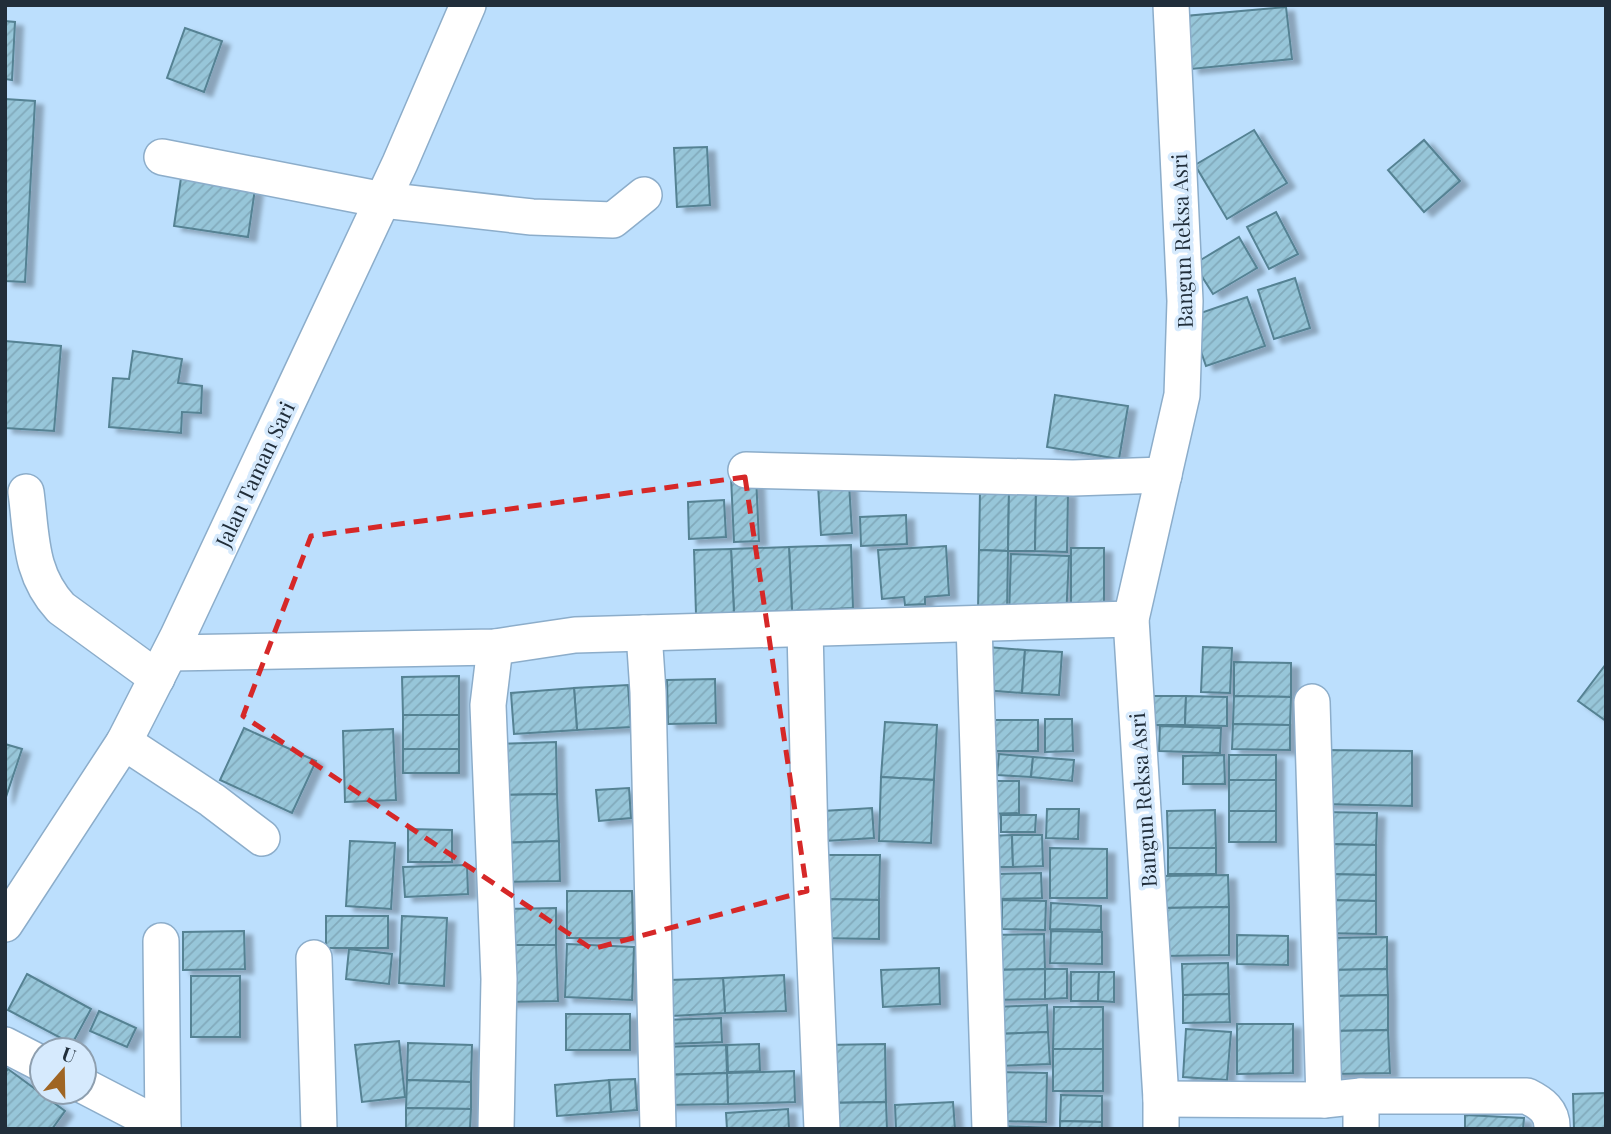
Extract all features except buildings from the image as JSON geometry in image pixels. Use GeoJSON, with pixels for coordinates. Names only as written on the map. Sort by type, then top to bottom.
{"type":"FeatureCollection","features":[{"type":"Feature","properties":{"kind":"street","name":"Jalan Taman Sari"},"geometry":{"type":"LineString","coordinates":[[5,924],[124,743],[164,666],[383,200],[468,5]]}},
{"type":"Feature","properties":{"kind":"street","name":"Bangun Reksa Asri"},"geometry":{"type":"LineString","coordinates":[[1161,1114],[1131,619],[1182,395],[1185,301],[1171,5]]}},
{"type":"Feature","properties":{"kind":"street"},"geometry":{"type":"LineString","coordinates":[[162,157],[383,200],[532,216],[613,220],[644,195]]}},
{"type":"Feature","properties":{"kind":"street"},"geometry":{"type":"LineString","coordinates":[[746,470],[1073,478],[1164,475]]}},
{"type":"Feature","properties":{"kind":"street"},"geometry":{"type":"LineString","coordinates":[[26,492],[35,561],[39,578],[48,594],[61,608],[164,666],[495,647],[575,635],[1131,619]]}},
{"type":"Feature","properties":{"kind":"street"},"geometry":{"type":"LineString","coordinates":[[974,624],[990,1129]]}},
{"type":"Feature","properties":{"kind":"street"},"geometry":{"type":"LineString","coordinates":[[805,629],[810,841],[822,1129]]}},
{"type":"Feature","properties":{"kind":"street"},"geometry":{"type":"LineString","coordinates":[[644,633],[648,692],[658,1129]]}},
{"type":"Feature","properties":{"kind":"street"},"geometry":{"type":"LineString","coordinates":[[495,647],[488,705],[499,979],[496,1129]]}},
{"type":"Feature","properties":{"kind":"street"},"geometry":{"type":"LineString","coordinates":[[1312,702],[1324,1100]]}},
{"type":"Feature","properties":{"kind":"street"},"geometry":{"type":"LineString","coordinates":[[124,743],[212,800],[262,838]]}},
{"type":"Feature","properties":{"kind":"street"},"geometry":{"type":"LineString","coordinates":[[98,1093],[163,1128],[161,941]]}},
{"type":"Feature","properties":{"kind":"street"},"geometry":{"type":"LineString","coordinates":[[314,958],[319,1129]]}},
{"type":"Feature","properties":{"kind":"street"},"geometry":{"type":"LineString","coordinates":[[5,1045],[28,1057]]}},
{"type":"Feature","properties":{"kind":"street"},"geometry":{"type":"LineString","coordinates":[[1161,1114],[1324,1100],[1361,1113],[1527,1096],[1544,1104],[1552,1122],[1552,1129]]}},
{"type":"Feature","properties":{"kind":"highlighted area"},"geometry":{"type":"Polygon","coordinates":[[[745,477],[807,891],[592,949],[243,716],[311,536],[745,477]]]}}]}
